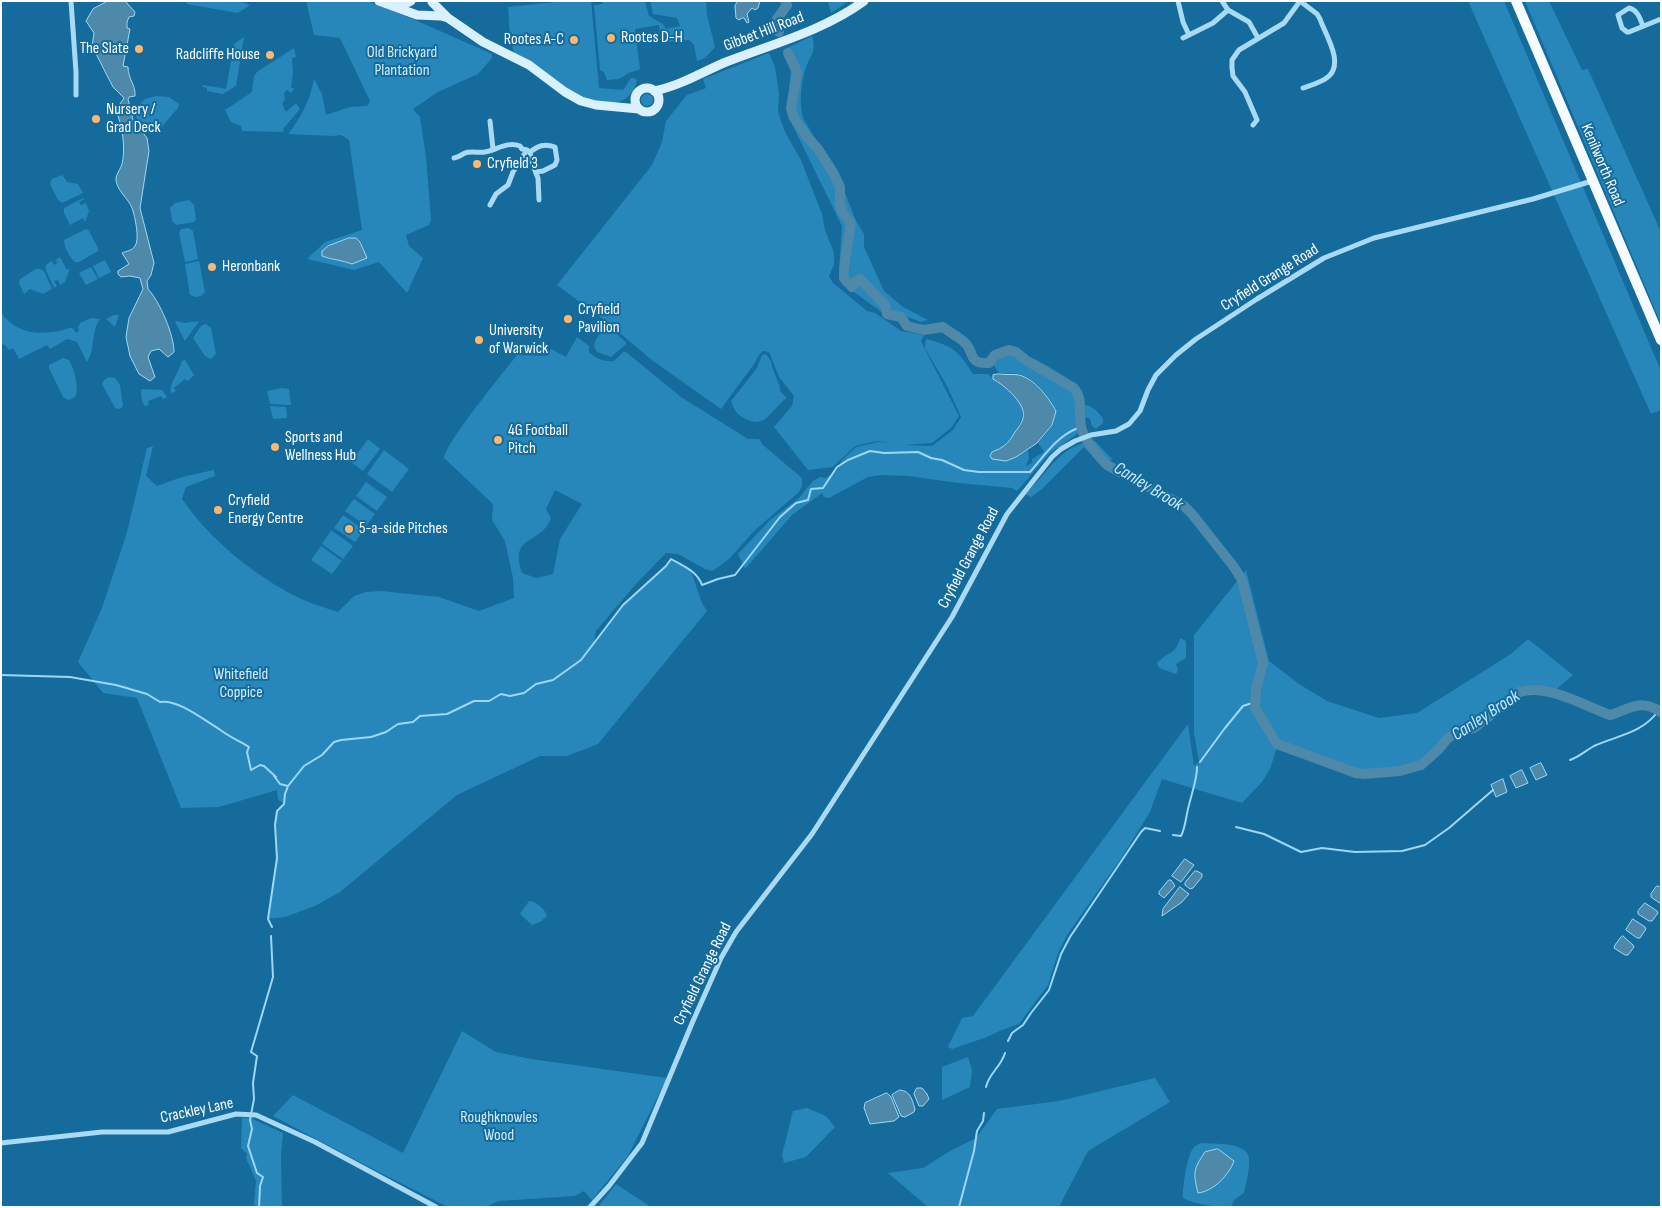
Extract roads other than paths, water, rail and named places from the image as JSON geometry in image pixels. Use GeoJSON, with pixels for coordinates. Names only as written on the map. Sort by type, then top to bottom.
{"type":"FeatureCollection","features":[{"type":"Feature","properties":{"kind":"main road","name":"Kenilworth Road"},"geometry":{"type":"LineString","coordinates":[[1516,1],[1661,340]]}},
{"type":"Feature","properties":{"kind":"street"},"geometry":{"type":"LineString","coordinates":[[70,1],[76,95]]}},
{"type":"Feature","properties":{"kind":"street"},"geometry":{"type":"LineString","coordinates":[[378,1],[420,16],[448,18]]}},
{"type":"Feature","properties":{"kind":"street"},"geometry":{"type":"LineString","coordinates":[[392,6],[403,5],[411,1]]}},
{"type":"Feature","properties":{"kind":"street"},"geometry":{"type":"LineString","coordinates":[[411,1],[410,7],[413,13]]}},
{"type":"Feature","properties":{"kind":"street"},"geometry":{"type":"LineString","coordinates":[[427,15],[432,9],[432,1]]}},
{"type":"Feature","properties":{"kind":"street"},"geometry":{"type":"LineString","coordinates":[[432,1],[448,18],[483,42],[528,65],[565,92],[581,100],[596,105],[639,109],[645,112],[654,110],[659,101],[654,91],[644,89],[636,97],[620,107]]}},
{"type":"Feature","properties":{"kind":"street","name":"Gibbet Hill Road"},"geometry":{"type":"LineString","coordinates":[[654,91],[672,87],[709,69],[816,28],[842,16],[864,1]]}},
{"type":"Feature","properties":{"kind":"street"},"geometry":{"type":"LineString","coordinates":[[1178,1],[1183,22],[1189,35]]}},
{"type":"Feature","properties":{"kind":"street"},"geometry":{"type":"LineString","coordinates":[[1222,1],[1228,10],[1247,20],[1258,38]]}},
{"type":"Feature","properties":{"kind":"street"},"geometry":{"type":"LineString","coordinates":[[1257,120],[1245,92],[1235,80],[1232,60],[1236,52],[1284,23],[1300,1],[1320,19],[1335,63],[1333,71],[1328,77],[1304,88]]}},
{"type":"Feature","properties":{"kind":"street"},"geometry":{"type":"LineString","coordinates":[[1643,26],[1637,12],[1633,9],[1629,8],[1618,15],[1622,28],[1627,32],[1643,26],[1661,19]]}},
{"type":"Feature","properties":{"kind":"street"},"geometry":{"type":"LineString","coordinates":[[1183,38],[1214,23],[1228,10]]}},
{"type":"Feature","properties":{"kind":"street","name":"Gibbet Hill Road"},"geometry":{"type":"LineString","coordinates":[[659,101],[672,87]]}},
{"type":"Feature","properties":{"kind":"street"},"geometry":{"type":"LineString","coordinates":[[636,97],[639,109]]}},
{"type":"Feature","properties":{"kind":"street"},"geometry":{"type":"LineString","coordinates":[[1253,125],[1257,120],[1264,119]]}},
{"type":"Feature","properties":{"kind":"street"},"geometry":{"type":"LineString","coordinates":[[490,121],[493,149]]}},
{"type":"Feature","properties":{"kind":"street"},"geometry":{"type":"LineString","coordinates":[[454,158],[467,152],[487,152],[516,144],[528,151]]}},
{"type":"Feature","properties":{"kind":"street"},"geometry":{"type":"LineString","coordinates":[[490,205],[496,194],[508,186],[513,172],[528,151],[544,145],[555,147],[557,160],[555,165],[536,172]]}},
{"type":"Feature","properties":{"kind":"street"},"geometry":{"type":"LineString","coordinates":[[528,151],[536,172],[540,200]]}},
{"type":"Feature","properties":{"kind":"street","name":"Cryfield Grange Road"},"geometry":{"type":"LineString","coordinates":[[590,1207],[609,1186],[642,1143],[725,949],[739,926],[806,842],[957,609],[1010,508],[1052,457],[1066,446],[1080,439],[1116,430],[1129,424],[1140,410],[1156,375],[1176,355],[1196,339],[1257,299],[1324,258],[1374,238],[1533,199],[1592,181]]}},
{"type":"Feature","properties":{"kind":"street","name":"Crackley Lane"},"geometry":{"type":"LineString","coordinates":[[1,1143],[102,1132],[168,1132],[225,1116],[251,1114],[266,1118],[314,1142],[436,1207]]}},
{"type":"Feature","properties":{"kind":"waterway","name":"Canley Brook"},"geometry":{"type":"LineString","coordinates":[[779,32],[777,19],[787,5],[785,1]]}},
{"type":"Feature","properties":{"kind":"waterway","name":"Canley Brook"},"geometry":{"type":"LineString","coordinates":[[788,53],[797,72],[791,108],[794,118],[818,149],[834,174],[840,187],[840,205],[843,213],[851,223],[844,269],[845,279],[852,287],[860,279],[885,305],[887,314],[901,317],[907,326],[924,330],[943,327],[961,339],[977,361],[989,363],[995,355],[1009,350],[1016,352],[1027,361],[1074,388],[1079,398],[1081,424],[1084,434],[1104,462],[1184,506],[1192,514],[1242,580],[1263,663],[1256,689],[1255,708],[1277,744],[1356,773],[1364,774],[1400,771],[1421,765],[1447,739],[1457,732],[1474,728],[1520,692],[1530,690],[1553,693],[1610,715],[1641,705],[1661,712]]}},
{"type":"Feature","properties":{"kind":"waterway"},"geometry":{"type":"LineString","coordinates":[[1,675],[70,677],[116,685],[147,694],[160,702],[183,707],[249,747],[247,752],[251,770],[260,765],[264,766],[276,777],[274,776],[280,784],[288,786],[304,766],[322,755],[334,742],[371,737],[386,732],[398,724],[413,722],[420,716],[447,714],[474,701],[489,701],[501,694],[510,696],[524,693],[536,684],[553,680],[581,660],[623,605],[666,566],[671,559],[693,572],[702,585],[735,575],[780,517],[796,503],[808,500],[811,489],[823,488],[837,467],[848,460],[870,451],[884,453],[918,452],[964,470],[979,472],[1030,472],[1051,447],[1064,436],[1078,428],[1082,431]]}},
{"type":"Feature","properties":{"kind":"waterway"},"geometry":{"type":"LineString","coordinates":[[1200,762],[1243,706],[1255,702]]}},
{"type":"Feature","properties":{"kind":"waterway"},"geometry":{"type":"LineString","coordinates":[[1570,760],[1594,746],[1637,729],[1659,710]]}},
{"type":"Feature","properties":{"kind":"waterway"},"geometry":{"type":"LineString","coordinates":[[1173,835],[1181,836],[1183,832],[1197,767]]}},
{"type":"Feature","properties":{"kind":"waterway"},"geometry":{"type":"LineString","coordinates":[[272,927],[268,919],[277,858],[275,825],[277,811],[284,804],[288,786]]}},
{"type":"Feature","properties":{"kind":"waterway"},"geometry":{"type":"LineString","coordinates":[[1236,827],[1264,834],[1301,852],[1322,848],[1355,852],[1402,851],[1425,845],[1449,828],[1493,790]]}},
{"type":"Feature","properties":{"kind":"waterway"},"geometry":{"type":"LineString","coordinates":[[1008,1041],[1012,1033],[1023,1025],[1049,990],[1061,954],[1070,937],[1141,832],[1145,828],[1160,831]]}},
{"type":"Feature","properties":{"kind":"waterway"},"geometry":{"type":"LineString","coordinates":[[259,1207],[260,1186],[263,1177],[257,1173],[248,1146],[252,1129],[250,1120],[254,1099],[253,1083],[257,1056],[251,1052],[273,977],[271,936]]}},
{"type":"Feature","properties":{"kind":"waterway"},"geometry":{"type":"LineString","coordinates":[[986,1087],[1005,1053]]}},
{"type":"Feature","properties":{"kind":"waterway"},"geometry":{"type":"LineString","coordinates":[[959,1207],[974,1151],[977,1131],[983,1121],[984,1113]]}},
{"type":"Feature","properties":{"kind":"place","name":"Rootes D-H"},"geometry":{"type":"Point","coordinates":[611,38]}},
{"type":"Feature","properties":{"kind":"place","name":"Rootes A-C"},"geometry":{"type":"Point","coordinates":[574,40]}},
{"type":"Feature","properties":{"kind":"place","name":"The Slate"},"geometry":{"type":"Point","coordinates":[139,49]}},
{"type":"Feature","properties":{"kind":"place","name":"Radcliffe House"},"geometry":{"type":"Point","coordinates":[270,55]}},
{"type":"Feature","properties":{"kind":"place","name":"Nursery / Grad Deck"},"geometry":{"type":"Point","coordinates":[96,119]}},
{"type":"Feature","properties":{"kind":"place","name":"Cryfield 3"},"geometry":{"type":"Point","coordinates":[477,164]}},
{"type":"Feature","properties":{"kind":"place","name":"Heronbank"},"geometry":{"type":"Point","coordinates":[212,267]}},
{"type":"Feature","properties":{"kind":"place","name":"Cryfield Pavilion"},"geometry":{"type":"Point","coordinates":[568,319]}},
{"type":"Feature","properties":{"kind":"place","name":"University of Warwick"},"geometry":{"type":"Point","coordinates":[479,340]}},
{"type":"Feature","properties":{"kind":"place","name":"4G Football Pitch"},"geometry":{"type":"Point","coordinates":[498,440]}},
{"type":"Feature","properties":{"kind":"place","name":"Sports and Wellness Hub"},"geometry":{"type":"Point","coordinates":[275,447]}},
{"type":"Feature","properties":{"kind":"place","name":"Cryfield Energy Centre"},"geometry":{"type":"Point","coordinates":[218,510]}},
{"type":"Feature","properties":{"kind":"place","name":"5-a-side Pitches"},"geometry":{"type":"Point","coordinates":[349,529]}},
{"type":"Feature","properties":{"kind":"park label","name":"Old Brickyard Plantation"},"geometry":{"type":"Point","coordinates":[402,62]}},
{"type":"Feature","properties":{"kind":"park label","name":"Whitefield Coppice"},"geometry":{"type":"Point","coordinates":[241,684]}},
{"type":"Feature","properties":{"kind":"park label","name":"Roughknowles Wood"},"geometry":{"type":"Point","coordinates":[499,1127]}}]}
